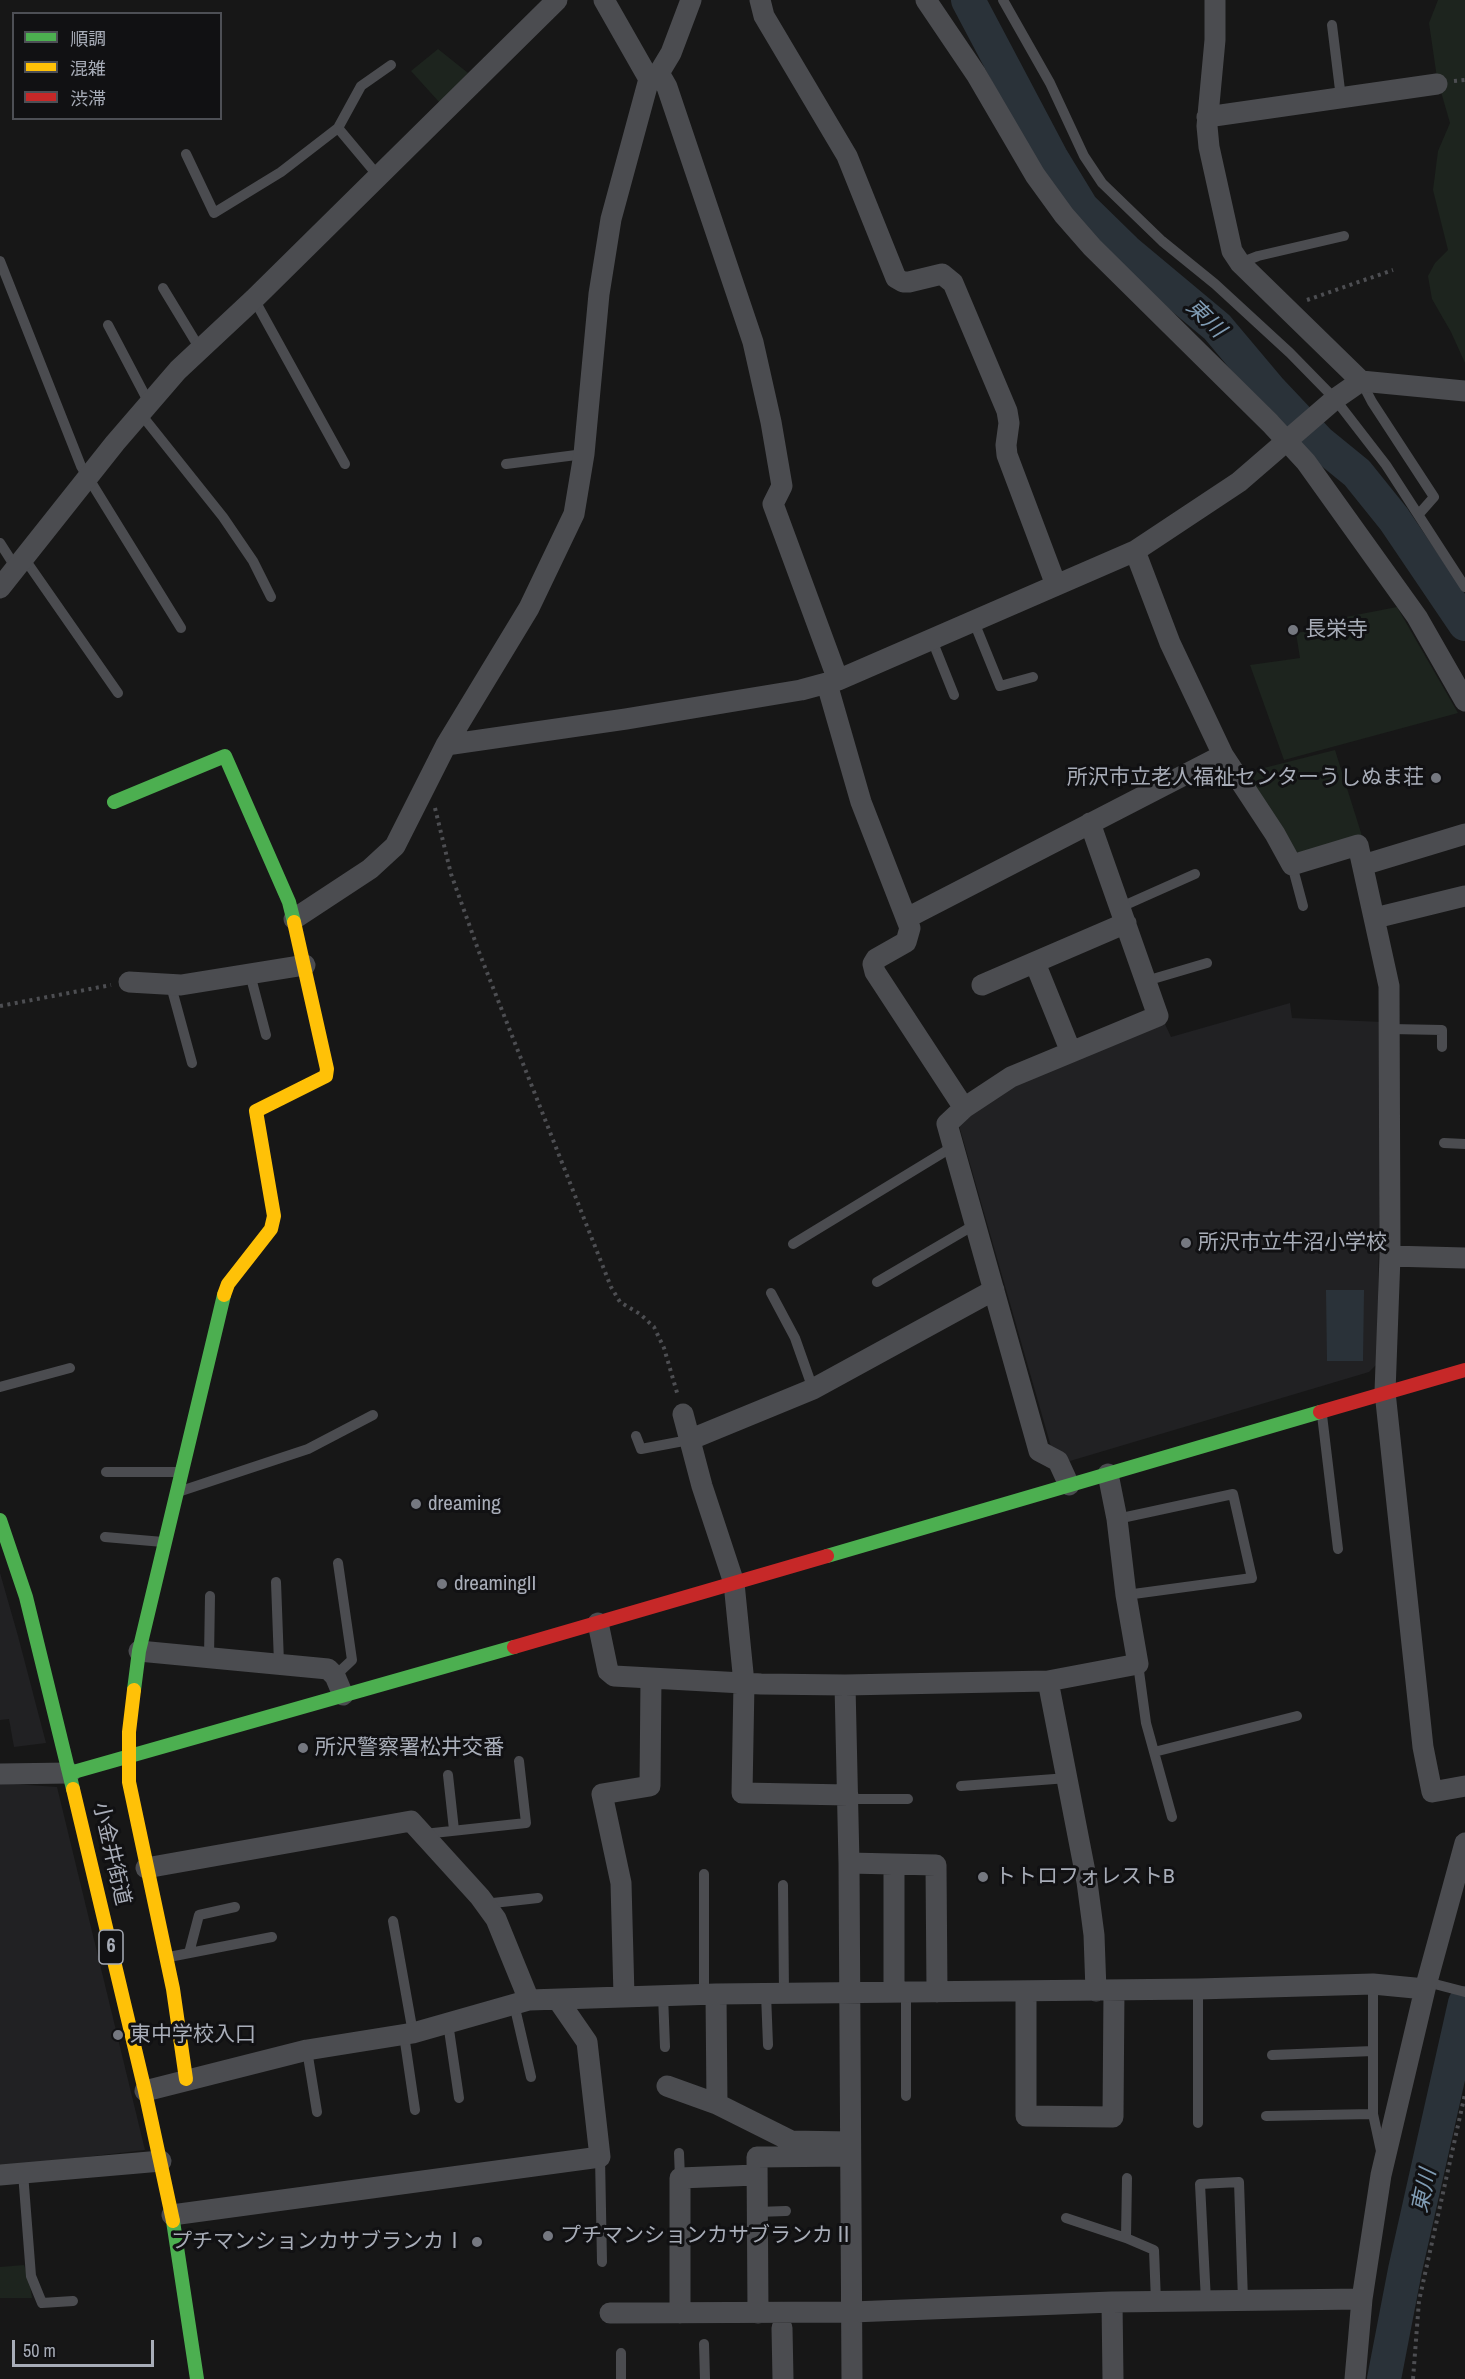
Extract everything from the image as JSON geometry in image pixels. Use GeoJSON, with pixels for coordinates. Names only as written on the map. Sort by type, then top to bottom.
{"type":"FeatureCollection","features":[{"type":"Feature","properties":{"kind":"street"},"geometry":{"type":"LineString","coordinates":[[0,588],[87,478],[178,370],[254,300],[557,0]]}},
{"type":"Feature","properties":{"kind":"street"},"geometry":{"type":"LineString","coordinates":[[604,0],[671,98],[753,342],[771,422],[782,486],[773,504],[832,682],[861,802],[910,928],[906,942],[876,959],[873,964],[875,972],[964,1108]]}},
{"type":"Feature","properties":{"kind":"street"},"geometry":{"type":"LineString","coordinates":[[294,919],[370,869],[395,846],[446,745],[529,608],[574,514],[584,454],[599,294],[611,219],[654,76],[670,53],[691,0]]}},
{"type":"Feature","properties":{"kind":"street"},"geometry":{"type":"LineString","coordinates":[[760,0],[764,16],[847,156],[896,278],[909,282],[942,274],[953,283],[1007,411],[1009,423],[1005,445],[1007,455],[1056,585]]}},
{"type":"Feature","properties":{"kind":"street"},"geometry":{"type":"LineString","coordinates":[[926,0],[976,74],[1035,175],[1064,215],[1092,248],[1149,306],[1292,436],[1306,462],[1417,617],[1465,701]]}},
{"type":"Feature","properties":{"kind":"street"},"geometry":{"type":"LineString","coordinates":[[1215,0],[1215,40],[1208,117],[1209,147],[1232,250],[1240,262],[1361,381],[1465,391]]}},
{"type":"Feature","properties":{"kind":"street"},"geometry":{"type":"LineString","coordinates":[[1208,117],[1437,84]]}},
{"type":"Feature","properties":{"kind":"street"},"geometry":{"type":"LineString","coordinates":[[446,745],[626,719],[832,682],[1135,551],[1239,482],[1331,403],[1361,381]]}},
{"type":"Feature","properties":{"kind":"street"},"geometry":{"type":"LineString","coordinates":[[1135,551],[1170,643],[1223,754],[1275,834],[1292,865],[1358,845],[1389,986],[1391,1029],[1390,1256],[1385,1392],[1424,1746],[1432,1792],[1465,1785]]}},
{"type":"Feature","properties":{"kind":"street"},"geometry":{"type":"LineString","coordinates":[[907,918],[1223,754]]}},
{"type":"Feature","properties":{"kind":"street"},"geometry":{"type":"LineString","coordinates":[[114,802],[225,756],[289,902],[327,1069],[327,1076],[256,1111],[274,1216],[266,1236],[228,1284],[219,1313],[139,1651],[129,1732],[129,1782],[173,1989],[186,2079]]}},
{"type":"Feature","properties":{"kind":"street"},"geometry":{"type":"LineString","coordinates":[[1069,1485],[1058,1461],[1039,1451],[947,1124],[964,1108],[1011,1077],[1158,1016],[1090,823]]}},
{"type":"Feature","properties":{"kind":"street"},"geometry":{"type":"LineString","coordinates":[[1363,865],[1465,834]]}},
{"type":"Feature","properties":{"kind":"street"},"geometry":{"type":"LineString","coordinates":[[1375,918],[1465,896]]}},
{"type":"Feature","properties":{"kind":"street"},"geometry":{"type":"LineString","coordinates":[[982,985],[1035,963],[1124,915]]}},
{"type":"Feature","properties":{"kind":"street"},"geometry":{"type":"LineString","coordinates":[[1035,963],[1071,1052]]}},
{"type":"Feature","properties":{"kind":"street"},"geometry":{"type":"LineString","coordinates":[[129,982],[171,986],[305,965]]}},
{"type":"Feature","properties":{"kind":"street"},"geometry":{"type":"LineString","coordinates":[[1390,1256],[1465,1258]]}},
{"type":"Feature","properties":{"kind":"street"},"geometry":{"type":"LineString","coordinates":[[689,1440],[813,1389],[994,1290]]}},
{"type":"Feature","properties":{"kind":"street"},"geometry":{"type":"LineString","coordinates":[[0,1774],[70,1773],[130,1758],[339,1686],[598,1623],[1465,1370]]}},
{"type":"Feature","properties":{"kind":"street"},"geometry":{"type":"LineString","coordinates":[[683,1414],[734,1583],[744,1683],[742,1793],[848,1797]]}},
{"type":"Feature","properties":{"kind":"street"},"geometry":{"type":"LineString","coordinates":[[598,1623],[609,1671],[614,1676],[744,1683],[845,1685],[1048,1681],[1138,1665],[1126,1595],[1117,1519],[1108,1474]]}},
{"type":"Feature","properties":{"kind":"street","name":"小金井街道"},"geometry":{"type":"LineString","coordinates":[[0,1522],[26,1597],[145,2091],[172,2215],[196,2379]]}},
{"type":"Feature","properties":{"kind":"street"},"geometry":{"type":"LineString","coordinates":[[139,1651],[279,1663],[328,1670],[339,1686]]}},
{"type":"Feature","properties":{"kind":"street"},"geometry":{"type":"LineString","coordinates":[[624,1996],[621,1883],[602,1794],[650,1786],[651,1678]]}},
{"type":"Feature","properties":{"kind":"street"},"geometry":{"type":"LineString","coordinates":[[1026,1992],[1026,2116],[1113,2117],[1105,1990],[1068,1778],[1048,1681]]}},
{"type":"Feature","properties":{"kind":"street"},"geometry":{"type":"LineString","coordinates":[[845,1685],[849,1863],[852,2379]]}},
{"type":"Feature","properties":{"kind":"street"},"geometry":{"type":"LineString","coordinates":[[146,1868],[411,1821],[496,1919],[521,2002]]}},
{"type":"Feature","properties":{"kind":"street"},"geometry":{"type":"LineString","coordinates":[[1355,2379],[1362,2299],[1384,2162],[1465,1843]]}},
{"type":"Feature","properties":{"kind":"street"},"geometry":{"type":"LineString","coordinates":[[849,1863],[936,1865],[937,1992]]}},
{"type":"Feature","properties":{"kind":"street"},"geometry":{"type":"LineString","coordinates":[[894,1865],[900,1992]]}},
{"type":"Feature","properties":{"kind":"street"},"geometry":{"type":"LineString","coordinates":[[145,2091],[307,2050],[408,2034],[521,2002],[710,1994],[1026,1992],[1373,1984],[1428,1985]]}},
{"type":"Feature","properties":{"kind":"street"},"geometry":{"type":"LineString","coordinates":[[710,1994],[717,2104]]}},
{"type":"Feature","properties":{"kind":"street"},"geometry":{"type":"LineString","coordinates":[[172,2215],[600,2157],[587,2042],[558,2000]]}},
{"type":"Feature","properties":{"kind":"street"},"geometry":{"type":"LineString","coordinates":[[667,2086],[717,2104],[791,2141],[850,2149]]}},
{"type":"Feature","properties":{"kind":"street"},"geometry":{"type":"LineString","coordinates":[[758,2313],[757,2157],[850,2149]]}},
{"type":"Feature","properties":{"kind":"street"},"geometry":{"type":"LineString","coordinates":[[0,2175],[161,2161]]}},
{"type":"Feature","properties":{"kind":"street"},"geometry":{"type":"LineString","coordinates":[[680,2313],[680,2178],[756,2175]]}},
{"type":"Feature","properties":{"kind":"street"},"geometry":{"type":"LineString","coordinates":[[610,2313],[758,2313],[782,2320],[852,2312],[1113,2302],[1362,2299]]}},
{"type":"Feature","properties":{"kind":"street"},"geometry":{"type":"LineString","coordinates":[[1113,2302],[1113,2379]]}},
{"type":"Feature","properties":{"kind":"street"},"geometry":{"type":"LineString","coordinates":[[782,2320],[783,2379]]}},
{"type":"Feature","properties":{"kind":"lane"},"geometry":{"type":"LineString","coordinates":[[1003,0],[1050,83],[1084,156],[1102,183],[1162,241],[1215,284],[1290,353],[1386,465],[1465,587]]}},
{"type":"Feature","properties":{"kind":"lane"},"geometry":{"type":"LineString","coordinates":[[1332,25],[1341,98]]}},
{"type":"Feature","properties":{"kind":"lane"},"geometry":{"type":"LineString","coordinates":[[186,154],[214,213],[281,172],[338,128],[361,86],[391,65]]}},
{"type":"Feature","properties":{"kind":"lane"},"geometry":{"type":"LineString","coordinates":[[338,128],[379,177]]}},
{"type":"Feature","properties":{"kind":"lane"},"geometry":{"type":"LineString","coordinates":[[1240,262],[1344,236]]}},
{"type":"Feature","properties":{"kind":"lane"},"geometry":{"type":"LineString","coordinates":[[0,261],[87,478],[181,628]]}},
{"type":"Feature","properties":{"kind":"lane"},"geometry":{"type":"LineString","coordinates":[[163,288],[201,349]]}},
{"type":"Feature","properties":{"kind":"lane"},"geometry":{"type":"LineString","coordinates":[[254,300],[345,464]]}},
{"type":"Feature","properties":{"kind":"lane"},"geometry":{"type":"LineString","coordinates":[[108,325],[145,408],[253,561],[271,597]]}},
{"type":"Feature","properties":{"kind":"lane"},"geometry":{"type":"LineString","coordinates":[[1361,381],[1372,402],[1434,497],[1419,514]]}},
{"type":"Feature","properties":{"kind":"lane"},"geometry":{"type":"LineString","coordinates":[[506,464],[584,454]]}},
{"type":"Feature","properties":{"kind":"lane"},"geometry":{"type":"LineString","coordinates":[[0,543],[20,563],[118,693]]}},
{"type":"Feature","properties":{"kind":"lane"},"geometry":{"type":"LineString","coordinates":[[974,622],[1000,686],[1033,677]]}},
{"type":"Feature","properties":{"kind":"lane"},"geometry":{"type":"LineString","coordinates":[[932,640],[954,695]]}},
{"type":"Feature","properties":{"kind":"lane"},"geometry":{"type":"LineString","coordinates":[[1292,865],[1303,906]]}},
{"type":"Feature","properties":{"kind":"lane"},"geometry":{"type":"LineString","coordinates":[[1124,915],[1195,874]]}},
{"type":"Feature","properties":{"kind":"lane"},"geometry":{"type":"LineString","coordinates":[[1146,981],[1207,963]]}},
{"type":"Feature","properties":{"kind":"lane"},"geometry":{"type":"LineString","coordinates":[[250,974],[266,1035]]}},
{"type":"Feature","properties":{"kind":"lane"},"geometry":{"type":"LineString","coordinates":[[171,986],[192,1063]]}},
{"type":"Feature","properties":{"kind":"lane"},"geometry":{"type":"LineString","coordinates":[[1391,1029],[1442,1029],[1442,1047]]}},
{"type":"Feature","properties":{"kind":"lane"},"geometry":{"type":"LineString","coordinates":[[1444,1143],[1465,1144]]}},
{"type":"Feature","properties":{"kind":"lane"},"geometry":{"type":"LineString","coordinates":[[794,1245],[954,1146]]}},
{"type":"Feature","properties":{"kind":"lane"},"geometry":{"type":"LineString","coordinates":[[877,1282],[976,1224]]}},
{"type":"Feature","properties":{"kind":"lane"},"geometry":{"type":"LineString","coordinates":[[771,1293],[795,1338],[813,1389]]}},
{"type":"Feature","properties":{"kind":"lane"},"geometry":{"type":"LineString","coordinates":[[0,1387],[70,1368]]}},
{"type":"Feature","properties":{"kind":"lane"},"geometry":{"type":"LineString","coordinates":[[1322,1410],[1338,1549]]}},
{"type":"Feature","properties":{"kind":"lane"},"geometry":{"type":"LineString","coordinates":[[178,1492],[308,1449],[373,1415]]}},
{"type":"Feature","properties":{"kind":"lane"},"geometry":{"type":"LineString","coordinates":[[636,1436],[641,1449],[689,1440]]}},
{"type":"Feature","properties":{"kind":"lane"},"geometry":{"type":"LineString","coordinates":[[105,1472],[182,1472]]}},
{"type":"Feature","properties":{"kind":"lane"},"geometry":{"type":"LineString","coordinates":[[1117,1519],[1233,1494],[1252,1578],[1126,1595]]}},
{"type":"Feature","properties":{"kind":"lane"},"geometry":{"type":"LineString","coordinates":[[105,1537],[166,1542]]}},
{"type":"Feature","properties":{"kind":"lane"},"geometry":{"type":"LineString","coordinates":[[338,1563],[352,1660],[339,1686]]}},
{"type":"Feature","properties":{"kind":"lane"},"geometry":{"type":"LineString","coordinates":[[276,1582],[279,1663]]}},
{"type":"Feature","properties":{"kind":"lane"},"geometry":{"type":"LineString","coordinates":[[209,1658],[210,1596]]}},
{"type":"Feature","properties":{"kind":"lane"},"geometry":{"type":"LineString","coordinates":[[1138,1665],[1146,1723],[1172,1817]]}},
{"type":"Feature","properties":{"kind":"lane"},"geometry":{"type":"LineString","coordinates":[[1154,1752],[1297,1716]]}},
{"type":"Feature","properties":{"kind":"lane"},"geometry":{"type":"LineString","coordinates":[[423,1834],[526,1823],[519,1761]]}},
{"type":"Feature","properties":{"kind":"lane"},"geometry":{"type":"LineString","coordinates":[[448,1775],[454,1830]]}},
{"type":"Feature","properties":{"kind":"lane"},"geometry":{"type":"LineString","coordinates":[[961,1786],[1068,1778]]}},
{"type":"Feature","properties":{"kind":"lane"},"geometry":{"type":"LineString","coordinates":[[848,1797],[908,1799]]}},
{"type":"Feature","properties":{"kind":"lane"},"geometry":{"type":"LineString","coordinates":[[704,1874],[710,1994]]}},
{"type":"Feature","properties":{"kind":"lane"},"geometry":{"type":"LineString","coordinates":[[768,2045],[775,1994],[783,1885]]}},
{"type":"Feature","properties":{"kind":"lane"},"geometry":{"type":"LineString","coordinates":[[484,1904],[538,1898]]}},
{"type":"Feature","properties":{"kind":"lane"},"geometry":{"type":"LineString","coordinates":[[189,1953],[199,1915],[235,1906]]}},
{"type":"Feature","properties":{"kind":"lane"},"geometry":{"type":"LineString","coordinates":[[393,1921],[408,2034],[415,2110]]}},
{"type":"Feature","properties":{"kind":"lane"},"geometry":{"type":"LineString","coordinates":[[166,1958],[272,1937]]}},
{"type":"Feature","properties":{"kind":"lane"},"geometry":{"type":"LineString","coordinates":[[1373,1984],[1373,2114],[1384,2162]]}},
{"type":"Feature","properties":{"kind":"lane"},"geometry":{"type":"LineString","coordinates":[[1428,1985],[1465,1992]]}},
{"type":"Feature","properties":{"kind":"lane"},"geometry":{"type":"LineString","coordinates":[[1198,1989],[1198,2123]]}},
{"type":"Feature","properties":{"kind":"lane"},"geometry":{"type":"LineString","coordinates":[[900,1992],[906,2096]]}},
{"type":"Feature","properties":{"kind":"lane"},"geometry":{"type":"LineString","coordinates":[[663,1995],[665,2047]]}},
{"type":"Feature","properties":{"kind":"lane"},"geometry":{"type":"LineString","coordinates":[[521,2002],[531,2077]]}},
{"type":"Feature","properties":{"kind":"lane"},"geometry":{"type":"LineString","coordinates":[[448,2024],[459,2098]]}},
{"type":"Feature","properties":{"kind":"lane"},"geometry":{"type":"LineString","coordinates":[[307,2050],[317,2112]]}},
{"type":"Feature","properties":{"kind":"lane"},"geometry":{"type":"LineString","coordinates":[[1272,2055],[1373,2051]]}},
{"type":"Feature","properties":{"kind":"lane"},"geometry":{"type":"LineString","coordinates":[[1266,2116],[1373,2114]]}},
{"type":"Feature","properties":{"kind":"lane"},"geometry":{"type":"LineString","coordinates":[[679,2153],[680,2178]]}},
{"type":"Feature","properties":{"kind":"lane"},"geometry":{"type":"LineString","coordinates":[[600,2157],[603,2262]]}},
{"type":"Feature","properties":{"kind":"lane"},"geometry":{"type":"LineString","coordinates":[[22,2173],[31,2276],[38,2294],[42,2303],[73,2301]]}},
{"type":"Feature","properties":{"kind":"lane"},"geometry":{"type":"LineString","coordinates":[[1126,2238],[1127,2178]]}},
{"type":"Feature","properties":{"kind":"lane"},"geometry":{"type":"LineString","coordinates":[[1206,2301],[1200,2184],[1239,2182],[1243,2300]]}},
{"type":"Feature","properties":{"kind":"lane"},"geometry":{"type":"LineString","coordinates":[[757,2212],[786,2211]]}},
{"type":"Feature","properties":{"kind":"lane"},"geometry":{"type":"LineString","coordinates":[[1066,2218],[1154,2250],[1156,2302]]}},
{"type":"Feature","properties":{"kind":"lane"},"geometry":{"type":"LineString","coordinates":[[704,2344],[705,2379]]}},
{"type":"Feature","properties":{"kind":"lane"},"geometry":{"type":"LineString","coordinates":[[621,2353],[621,2379]]}},
{"type":"Feature","properties":{"kind":"path"},"geometry":{"type":"LineString","coordinates":[[1286,307],[1393,270]]}},
{"type":"Feature","properties":{"kind":"path"},"geometry":{"type":"LineString","coordinates":[[429,779],[451,874],[479,952],[611,1287],[620,1302],[640,1314],[654,1328],[664,1348],[683,1414]]}},
{"type":"Feature","properties":{"kind":"path"},"geometry":{"type":"LineString","coordinates":[[0,1006],[129,982]]}},
{"type":"Feature","properties":{"kind":"path"},"geometry":{"type":"LineString","coordinates":[[1413,2379],[1419,2301],[1465,2094]]}},
{"type":"Feature","properties":{"kind":"shaded area"},"geometry":{"type":"Polygon","coordinates":[[[1438,0],[1465,0],[1465,363],[1432,299],[1428,276],[1435,263],[1448,250],[1433,190],[1438,151],[1450,123],[1437,78],[1429,23],[1438,0]]]}},
{"type":"Feature","properties":{"kind":"shaded area"},"geometry":{"type":"Polygon","coordinates":[[[438,49],[468,73],[440,103],[411,71],[438,49]]]}},
{"type":"Feature","properties":{"kind":"shaded area"},"geometry":{"type":"Polygon","coordinates":[[[1397,607],[1458,713],[1284,760],[1250,665],[1300,658],[1296,633],[1321,629],[1320,622],[1397,607]]]}},
{"type":"Feature","properties":{"kind":"shaded area"},"geometry":{"type":"Polygon","coordinates":[[[1335,750],[1362,836],[1305,855],[1294,851],[1244,773],[1335,750]]]}},
{"type":"Feature","properties":{"kind":"shaded area","name":"所沢市立牛沼小学校"},"geometry":{"type":"Polygon","coordinates":[[[1290,1003],[1292,1018],[1382,1022],[1377,1364],[1369,1372],[1070,1461],[1052,1450],[958,1122],[1013,1082],[1165,1024],[1171,1037],[1290,1003]]]}},
{"type":"Feature","properties":{"kind":"shaded area"},"geometry":{"type":"Polygon","coordinates":[[[1326,1290],[1364,1290],[1363,1361],[1327,1361],[1326,1290]]]}},
{"type":"Feature","properties":{"kind":"shaded area"},"geometry":{"type":"Polygon","coordinates":[[[0,1573],[46,1743],[14,1747],[9,1719],[0,1720],[0,1573]]]}},
{"type":"Feature","properties":{"kind":"shaded area"},"geometry":{"type":"Polygon","coordinates":[[[0,1783],[57,1787],[145,2150],[0,2167],[0,1783]]]}},
{"type":"Feature","properties":{"kind":"shaded area"},"geometry":{"type":"Polygon","coordinates":[[[24,2265],[32,2298],[0,2298],[0,2267],[24,2265]]]}},
{"type":"Feature","properties":{"kind":"waterway","name":"東川"},"geometry":{"type":"LineString","coordinates":[[968,0],[1051,157],[1082,208],[1126,251],[1217,327],[1270,390],[1319,442],[1357,473],[1394,519],[1465,624]]}},
{"type":"Feature","properties":{"kind":"waterway","name":"東川"},"geometry":{"type":"LineString","coordinates":[[1384,2379],[1405,2270],[1465,2003]]}},
{"type":"Feature","properties":{"kind":"traffic: fast"},"geometry":{"type":"LineString","coordinates":[[114,802],[225,756],[289,902],[294,922]]}},
{"type":"Feature","properties":{"kind":"traffic: fast"},"geometry":{"type":"LineString","coordinates":[[134,1690],[139,1651],[224,1295]]}},
{"type":"Feature","properties":{"kind":"traffic: fast"},"geometry":{"type":"LineString","coordinates":[[827,1556],[1320,1412]]}},
{"type":"Feature","properties":{"kind":"traffic: fast"},"geometry":{"type":"LineString","coordinates":[[0,1520],[26,1597],[73,1789]]}},
{"type":"Feature","properties":{"kind":"traffic: fast"},"geometry":{"type":"LineString","coordinates":[[70,1773],[514,1647]]}},
{"type":"Feature","properties":{"kind":"traffic: fast"},"geometry":{"type":"LineString","coordinates":[[173,2221],[197,2379]]}},
{"type":"Feature","properties":{"kind":"traffic: slow"},"geometry":{"type":"LineString","coordinates":[[224,1295],[228,1284],[271,1229],[274,1216],[256,1111],[326,1076],[327,1069],[294,922]]}},
{"type":"Feature","properties":{"kind":"traffic: slow"},"geometry":{"type":"LineString","coordinates":[[134,1690],[129,1732],[129,1782],[173,1989],[186,2079]]}},
{"type":"Feature","properties":{"kind":"traffic: slow"},"geometry":{"type":"LineString","coordinates":[[73,1789],[145,2091],[173,2221]]}},
{"type":"Feature","properties":{"kind":"traffic: jam"},"geometry":{"type":"LineString","coordinates":[[1320,1412],[1465,1370]]}},
{"type":"Feature","properties":{"kind":"traffic: jam"},"geometry":{"type":"LineString","coordinates":[[514,1647],[827,1556]]}},
{"type":"Feature","properties":{"kind":"place","name":"長栄寺"},"geometry":{"type":"Point","coordinates":[1293,630]}},
{"type":"Feature","properties":{"kind":"place","name":"所沢市立老人福祉センターうしぬま荘"},"geometry":{"type":"Point","coordinates":[1436,778]}},
{"type":"Feature","properties":{"kind":"place","name":"所沢市立牛沼小学校"},"geometry":{"type":"Point","coordinates":[1186,1243]}},
{"type":"Feature","properties":{"kind":"place","name":"dreaming"},"geometry":{"type":"Point","coordinates":[416,1504]}},
{"type":"Feature","properties":{"kind":"place","name":"dreamingII"},"geometry":{"type":"Point","coordinates":[442,1584]}},
{"type":"Feature","properties":{"kind":"place","name":"所沢警察署松井交番"},"geometry":{"type":"Point","coordinates":[303,1748]}},
{"type":"Feature","properties":{"kind":"place","name":"トトロフォレストB"},"geometry":{"type":"Point","coordinates":[983,1877]}},
{"type":"Feature","properties":{"kind":"place","name":"東中学校入口"},"geometry":{"type":"Point","coordinates":[118,2035]}},
{"type":"Feature","properties":{"kind":"place","name":"プチマンションカサブランカⅡ"},"geometry":{"type":"Point","coordinates":[548,2236]}},
{"type":"Feature","properties":{"kind":"place","name":"プチマンションカサブランカⅠ"},"geometry":{"type":"Point","coordinates":[477,2242]}}]}
